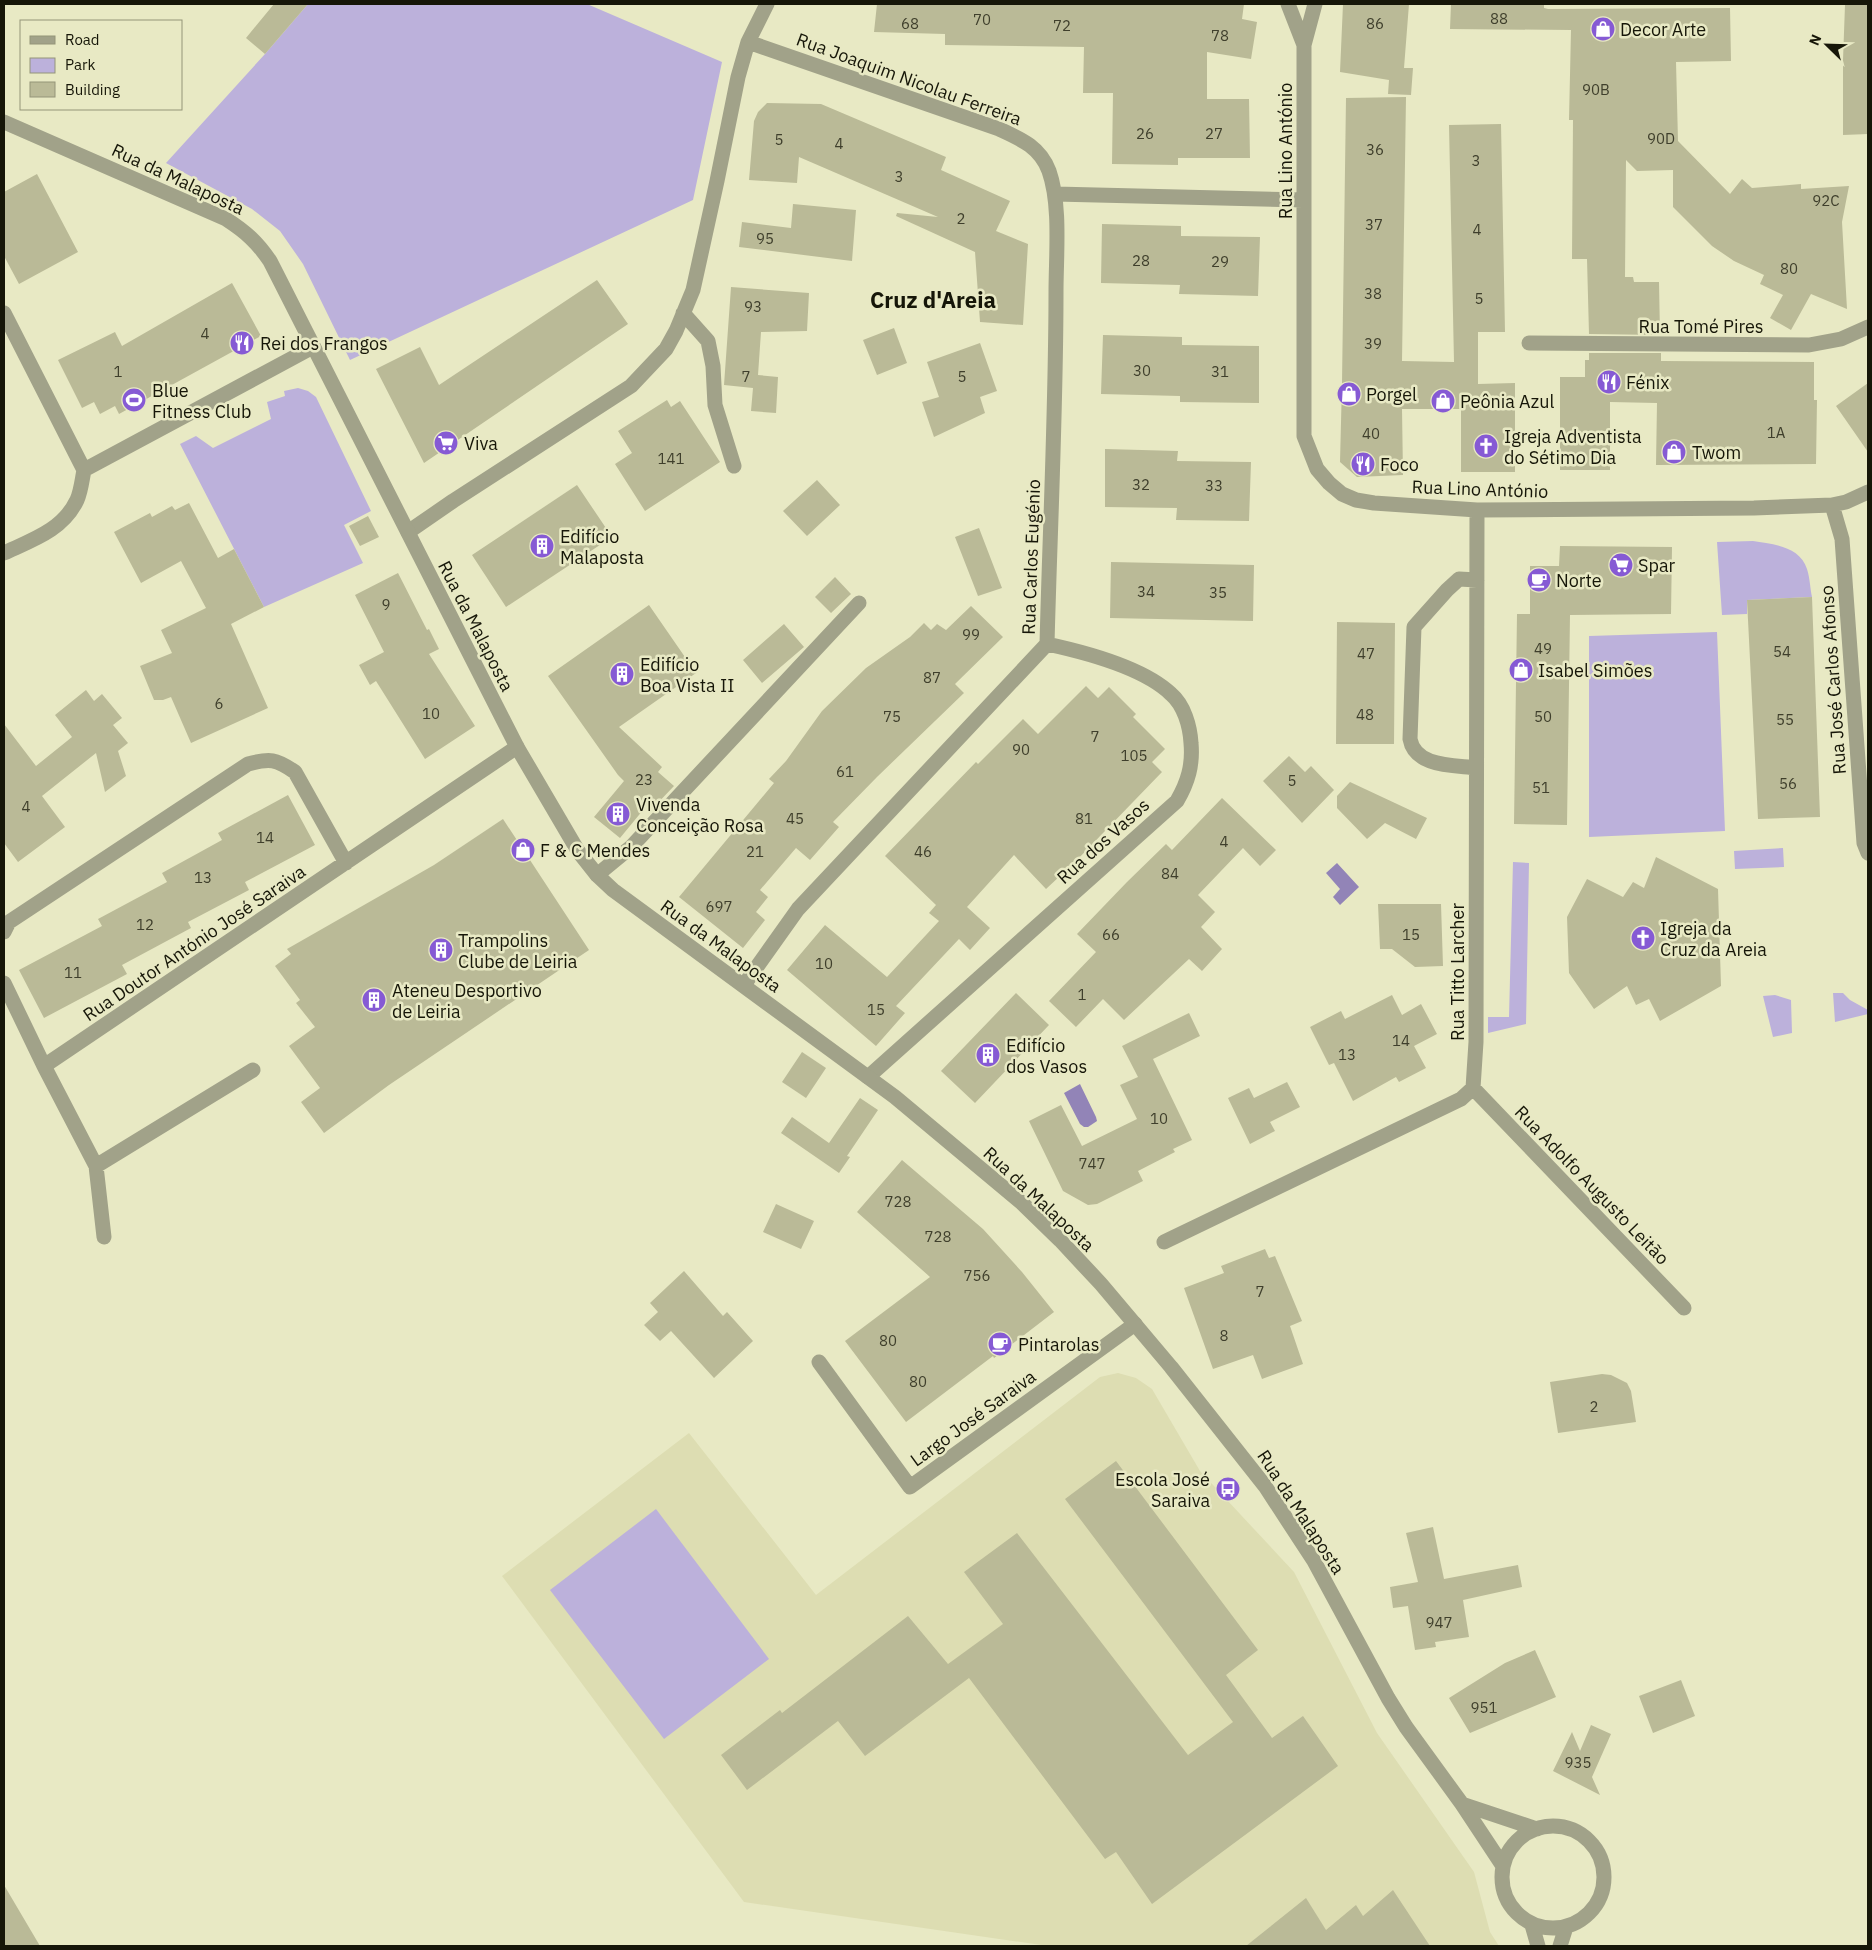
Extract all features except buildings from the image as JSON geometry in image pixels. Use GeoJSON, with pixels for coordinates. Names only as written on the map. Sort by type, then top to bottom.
{"type":"FeatureCollection","features":[{"type":"Feature","properties":{"kind":"street"},"geometry":{"type":"LineString","coordinates":[[408,532],[631,386],[666,349],[692,290],[717,182],[738,77],[748,42],[767,4]]}},
{"type":"Feature","properties":{"kind":"street","name":"Rua Lino António"},"geometry":{"type":"LineString","coordinates":[[1288,4],[1304,45]]}},
{"type":"Feature","properties":{"kind":"street","name":"Rua Lino António"},"geometry":{"type":"LineString","coordinates":[[1315,4],[1304,45],[1304,436],[1317,469],[1329,483],[1342,494],[1356,500],[1374,503],[1477,510],[1746,508],[1832,505],[1846,502],[1868,492]]}},
{"type":"Feature","properties":{"kind":"street","name":"Rua Joaquim Nicolau Ferreira"},"geometry":{"type":"LineString","coordinates":[[748,42],[999,129],[1026,142],[1042,156],[1049,170],[1056,194]]}},
{"type":"Feature","properties":{"kind":"street","name":"Rua da Malaposta"},"geometry":{"type":"LineString","coordinates":[[4,122],[226,219],[247,232],[260,246],[270,261],[517,747],[562,826],[597,875],[613,890],[868,1077],[1023,1204],[1066,1246],[1116,1300],[1202,1404],[1265,1486],[1314,1561],[1397,1712],[1503,1866]]}},
{"type":"Feature","properties":{"kind":"street"},"geometry":{"type":"LineString","coordinates":[[1056,194],[1303,200]]}},
{"type":"Feature","properties":{"kind":"street","name":"Rua Carlos Eugénio"},"geometry":{"type":"LineString","coordinates":[[744,985],[798,910],[1047,644],[1056,328],[1056,194]]}},
{"type":"Feature","properties":{"kind":"street"},"geometry":{"type":"LineString","coordinates":[[4,312],[84,470],[78,499],[68,515],[54,529],[4,554]]}},
{"type":"Feature","properties":{"kind":"street"},"geometry":{"type":"LineString","coordinates":[[683,313],[708,341],[713,366],[715,405],[734,466]]}},
{"type":"Feature","properties":{"kind":"street","name":"Rua Tomé Pires"},"geometry":{"type":"LineString","coordinates":[[1529,343],[1809,346],[1842,339],[1868,327]]}},
{"type":"Feature","properties":{"kind":"street"},"geometry":{"type":"LineString","coordinates":[[84,470],[313,348]]}},
{"type":"Feature","properties":{"kind":"street","name":"Rua José Carlos Afonso"},"geometry":{"type":"LineString","coordinates":[[1832,505],[1842,539],[1864,843],[1868,853]]}},
{"type":"Feature","properties":{"kind":"street","name":"Rua Titto Larcher"},"geometry":{"type":"LineString","coordinates":[[1473,1088],[1476,1042],[1477,510]]}},
{"type":"Feature","properties":{"kind":"street"},"geometry":{"type":"LineString","coordinates":[[1476,768],[1422,758],[1414,752],[1410,738],[1414,627],[1446,590],[1459,579],[1477,580]]}},
{"type":"Feature","properties":{"kind":"street"},"geometry":{"type":"LineString","coordinates":[[597,875],[632,848],[859,603]]}},
{"type":"Feature","properties":{"kind":"street","name":"Rua dos Vasos"},"geometry":{"type":"LineString","coordinates":[[868,1077],[1177,801],[1185,787],[1192,761],[1191,732],[1186,718],[1172,694],[1151,680],[1124,667],[1071,649],[1047,644]]}},
{"type":"Feature","properties":{"kind":"street","name":"Rua Doutor António José Saraiva"},"geometry":{"type":"LineString","coordinates":[[44,1066],[517,747]]}},
{"type":"Feature","properties":{"kind":"street"},"geometry":{"type":"LineString","coordinates":[[4,932],[9,922],[248,764],[264,760],[280,762],[295,772],[346,863]]}},
{"type":"Feature","properties":{"kind":"street"},"geometry":{"type":"LineString","coordinates":[[4,983],[44,1066],[96,1166],[104,1237]]}},
{"type":"Feature","properties":{"kind":"street"},"geometry":{"type":"LineString","coordinates":[[96,1166],[252,1070]]}},
{"type":"Feature","properties":{"kind":"street"},"geometry":{"type":"LineString","coordinates":[[1164,1242],[1461,1098],[1473,1088]]}},
{"type":"Feature","properties":{"kind":"street","name":"Rua Adolfo Augusto Leitão"},"geometry":{"type":"LineString","coordinates":[[1473,1088],[1684,1308]]}},
{"type":"Feature","properties":{"kind":"street","name":"Largo José Saraiva"},"geometry":{"type":"LineString","coordinates":[[819,1362],[910,1488],[1135,1324]]}},
{"type":"Feature","properties":{"kind":"street"},"geometry":{"type":"LineString","coordinates":[[1462,1804],[1537,1829]]}},
{"type":"Feature","properties":{"kind":"street"},"geometry":{"type":"LineString","coordinates":[[1553,1826],[1569,1829],[1583,1836],[1594,1848],[1601,1862],[1604,1878],[1601,1894],[1593,1908],[1581,1920],[1566,1926],[1549,1928],[1532,1925],[1520,1917],[1511,1907],[1504,1894],[1503,1866],[1510,1850],[1521,1837],[1537,1829],[1553,1826]]}},
{"type":"Feature","properties":{"kind":"street"},"geometry":{"type":"LineString","coordinates":[[1532,1925],[1538,1946]]}},
{"type":"Feature","properties":{"kind":"street"},"geometry":{"type":"LineString","coordinates":[[1560,1946],[1566,1926]]}},
{"type":"Feature","properties":{"kind":"shaded area"},"geometry":{"type":"Polygon","coordinates":[[[1337,863],[1359,887],[1340,905],[1333,897],[1340,889],[1326,873],[1337,863]]]}},
{"type":"Feature","properties":{"kind":"shaded area"},"geometry":{"type":"Polygon","coordinates":[[[1080,1084],[1097,1121],[1088,1127],[1080,1124],[1064,1093],[1080,1084]]]}},
{"type":"Feature","properties":{"kind":"shaded area"},"geometry":{"type":"Polygon","coordinates":[[[1118,1373],[1136,1378],[1152,1389],[1200,1471],[1294,1572],[1377,1733],[1474,1872],[1490,1932],[1499,1946],[1048,1946],[744,1902],[502,1576],[689,1433],[816,1595],[1100,1377],[1118,1373]]]}},
{"type":"Feature","properties":{"kind":"green space"},"geometry":{"type":"Polygon","coordinates":[[[308,4],[587,4],[722,62],[693,200],[350,360],[303,264],[280,231],[252,209],[166,163],[308,4]]]}},
{"type":"Feature","properties":{"kind":"green space"},"geometry":{"type":"Polygon","coordinates":[[[298,388],[308,391],[316,397],[371,511],[344,525],[363,563],[264,607],[180,444],[196,436],[213,448],[271,419],[267,402],[285,396],[284,391],[298,388]]]}},
{"type":"Feature","properties":{"kind":"green space"},"geometry":{"type":"Polygon","coordinates":[[[1753,541],[1768,543],[1798,555],[1807,569],[1812,597],[1747,600],[1747,614],[1722,615],[1717,542],[1753,541]]]}},
{"type":"Feature","properties":{"kind":"green space"},"geometry":{"type":"Polygon","coordinates":[[[1717,632],[1725,831],[1589,837],[1589,636],[1717,632]]]}},
{"type":"Feature","properties":{"kind":"green space"},"geometry":{"type":"Polygon","coordinates":[[[1783,848],[1784,867],[1735,869],[1734,851],[1783,848]]]}},
{"type":"Feature","properties":{"kind":"green space"},"geometry":{"type":"Polygon","coordinates":[[[1513,862],[1529,863],[1526,1024],[1488,1033],[1488,1017],[1509,1017],[1513,862]]]}},
{"type":"Feature","properties":{"kind":"green space"},"geometry":{"type":"Polygon","coordinates":[[[1833,993],[1843,993],[1850,1000],[1868,1010],[1868,1014],[1835,1022],[1833,993]]]}},
{"type":"Feature","properties":{"kind":"green space"},"geometry":{"type":"Polygon","coordinates":[[[1775,995],[1791,1000],[1792,1033],[1773,1037],[1763,996],[1775,995]]]}},
{"type":"Feature","properties":{"kind":"green space"},"geometry":{"type":"Polygon","coordinates":[[[656,1509],[769,1659],[664,1739],[550,1590],[656,1509]]]}},
{"type":"Feature","properties":{"kind":"place","name":"Decor Arte"},"geometry":{"type":"Point","coordinates":[1603,29]}},
{"type":"Feature","properties":{"kind":"place","name":"Rei dos Frangos"},"geometry":{"type":"Point","coordinates":[242,343]}},
{"type":"Feature","properties":{"kind":"place","name":"Fénix"},"geometry":{"type":"Point","coordinates":[1609,382]}},
{"type":"Feature","properties":{"kind":"place","name":"Porgel"},"geometry":{"type":"Point","coordinates":[1349,394]}},
{"type":"Feature","properties":{"kind":"place","name":"Blue Fitness Club"},"geometry":{"type":"Point","coordinates":[134,400]}},
{"type":"Feature","properties":{"kind":"place","name":"Peônia Azul"},"geometry":{"type":"Point","coordinates":[1443,401]}},
{"type":"Feature","properties":{"kind":"place","name":"Viva"},"geometry":{"type":"Point","coordinates":[446,443]}},
{"type":"Feature","properties":{"kind":"place","name":"Igreja Adventista do Sétimo Dia"},"geometry":{"type":"Point","coordinates":[1486,446]}},
{"type":"Feature","properties":{"kind":"place","name":"Twom"},"geometry":{"type":"Point","coordinates":[1674,452]}},
{"type":"Feature","properties":{"kind":"place","name":"Foco"},"geometry":{"type":"Point","coordinates":[1363,464]}},
{"type":"Feature","properties":{"kind":"place","name":"Edifício Malaposta"},"geometry":{"type":"Point","coordinates":[542,546]}},
{"type":"Feature","properties":{"kind":"place","name":"Spar"},"geometry":{"type":"Point","coordinates":[1621,565]}},
{"type":"Feature","properties":{"kind":"place","name":"Norte"},"geometry":{"type":"Point","coordinates":[1539,580]}},
{"type":"Feature","properties":{"kind":"place","name":"Isabel Simões"},"geometry":{"type":"Point","coordinates":[1521,670]}},
{"type":"Feature","properties":{"kind":"place","name":"Edifício Boa Vista II"},"geometry":{"type":"Point","coordinates":[622,674]}},
{"type":"Feature","properties":{"kind":"place","name":"Vivenda Conceição Rosa"},"geometry":{"type":"Point","coordinates":[618,814]}},
{"type":"Feature","properties":{"kind":"place","name":"F & C Mendes"},"geometry":{"type":"Point","coordinates":[523,850]}},
{"type":"Feature","properties":{"kind":"place","name":"Igreja da Cruz da Areia"},"geometry":{"type":"Point","coordinates":[1643,938]}},
{"type":"Feature","properties":{"kind":"place","name":"Trampolins Clube de Leiria"},"geometry":{"type":"Point","coordinates":[441,950]}},
{"type":"Feature","properties":{"kind":"place","name":"Ateneu Desportivo de Leiria"},"geometry":{"type":"Point","coordinates":[374,1000]}},
{"type":"Feature","properties":{"kind":"place","name":"Edifício dos Vasos"},"geometry":{"type":"Point","coordinates":[988,1055]}},
{"type":"Feature","properties":{"kind":"place","name":"Pintarolas"},"geometry":{"type":"Point","coordinates":[1000,1344]}},
{"type":"Feature","properties":{"kind":"place","name":"Escola José Saraiva"},"geometry":{"type":"Point","coordinates":[1228,1489]}},
{"type":"Feature","properties":{"kind":"district","name":"Cruz d'Areia"},"geometry":{"type":"Point","coordinates":[933,299]}}]}
